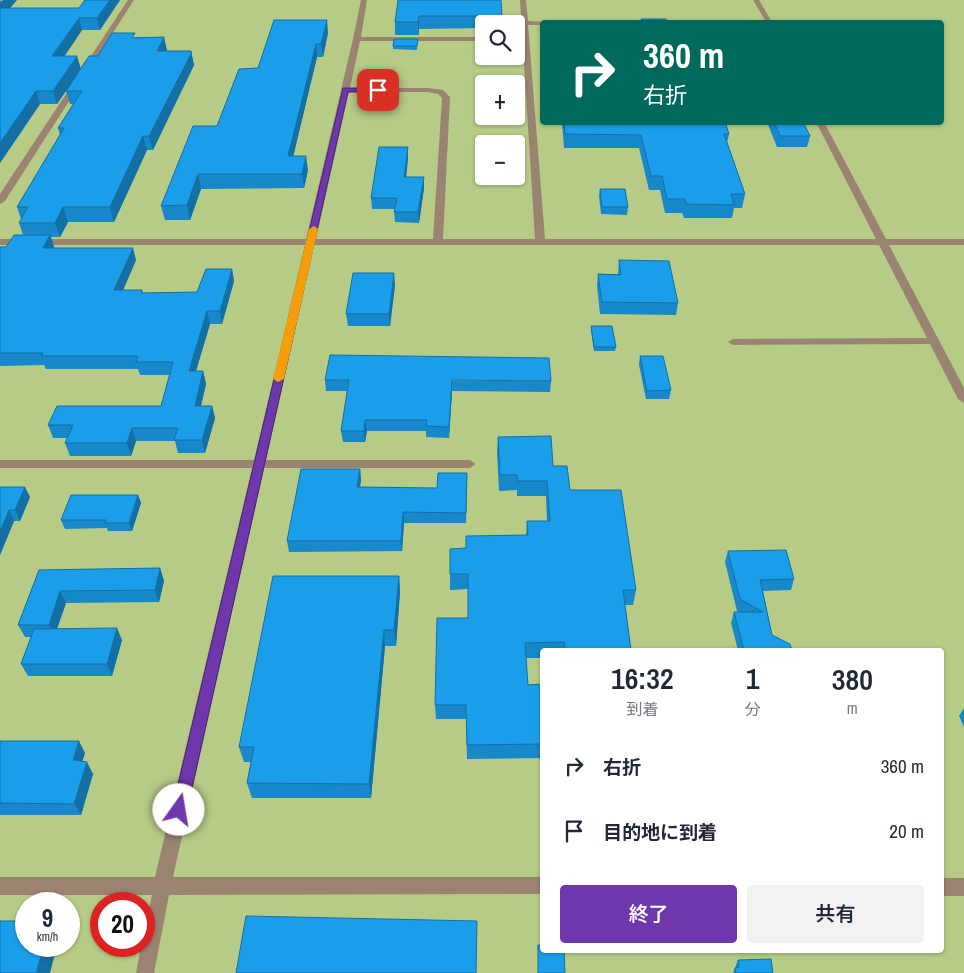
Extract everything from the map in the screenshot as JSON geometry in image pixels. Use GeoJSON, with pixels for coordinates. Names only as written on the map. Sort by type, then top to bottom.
{"type":"FeatureCollection","features":[{"type":"Feature","properties":{"kind":"lane"},"geometry":{"type":"LineString","coordinates":[[0,201],[131,0]]}},
{"type":"Feature","properties":{"kind":"lane"},"geometry":{"type":"LineString","coordinates":[[144,973],[162,886],[357,39],[364,0]]}},
{"type":"Feature","properties":{"kind":"lane"},"geometry":{"type":"LineString","coordinates":[[523,0],[524,15]]}},
{"type":"Feature","properties":{"kind":"lane"},"geometry":{"type":"LineString","coordinates":[[756,0],[768,20]]}},
{"type":"Feature","properties":{"kind":"lane"},"geometry":{"type":"LineString","coordinates":[[540,23],[525,22],[540,242]]}},
{"type":"Feature","properties":{"kind":"lane"},"geometry":{"type":"LineString","coordinates":[[357,39],[475,39]]}},
{"type":"Feature","properties":{"kind":"lane"},"geometry":{"type":"LineString","coordinates":[[345,90],[428,90],[440,92],[446,97],[438,242]]}},
{"type":"Feature","properties":{"kind":"lane"},"geometry":{"type":"LineString","coordinates":[[822,125],[964,399]]}},
{"type":"Feature","properties":{"kind":"lane"},"geometry":{"type":"LineString","coordinates":[[0,242],[964,242]]}},
{"type":"Feature","properties":{"kind":"lane"},"geometry":{"type":"LineString","coordinates":[[733,342],[933,341]]}},
{"type":"Feature","properties":{"kind":"lane"},"geometry":{"type":"LineString","coordinates":[[0,464],[470,464]]}},
{"type":"Feature","properties":{"kind":"lane"},"geometry":{"type":"LineString","coordinates":[[0,886],[540,886]]}},
{"type":"Feature","properties":{"kind":"lane"},"geometry":{"type":"LineString","coordinates":[[944,887],[964,887]]}},
{"type":"Feature","properties":{"kind":"shaded area"},"geometry":{"type":"Polygon","coordinates":[[[0,0],[964,0],[964,973],[0,973],[0,0]]]}},
{"type":"Feature","properties":{"kind":"building"},"geometry":{"type":"Polygon","coordinates":[[[85,0],[110,0],[97,18],[79,18],[52,56],[77,56],[53,91],[36,91],[0,143],[0,8],[79,8],[85,0]]]}},
{"type":"Feature","properties":{"kind":"building"},"geometry":{"type":"Polygon","coordinates":[[[398,0],[501,0],[502,15],[419,16],[418,22],[395,22],[398,0]]]}},
{"type":"Feature","properties":{"kind":"building"},"geometry":{"type":"Polygon","coordinates":[[[641,19],[666,20],[641,20],[641,19]]]}},
{"type":"Feature","properties":{"kind":"building"},"geometry":{"type":"Polygon","coordinates":[[[274,20],[327,20],[321,44],[316,44],[288,156],[306,156],[302,174],[198,174],[187,205],[161,206],[193,126],[217,126],[239,69],[258,68],[274,20]]]}},
{"type":"Feature","properties":{"kind":"building"},"geometry":{"type":"Polygon","coordinates":[[[112,33],[135,33],[132,38],[164,37],[157,51],[192,52],[149,136],[143,136],[110,207],[63,207],[55,223],[19,223],[28,207],[17,207],[64,128],[58,128],[82,91],[66,91],[89,56],[98,56],[112,33]]]}},
{"type":"Feature","properties":{"kind":"building"},"geometry":{"type":"Polygon","coordinates":[[[394,39],[418,39],[417,46],[393,46],[394,39]]]}},
{"type":"Feature","properties":{"kind":"building"},"geometry":{"type":"Polygon","coordinates":[[[564,125],[726,125],[729,134],[724,134],[745,194],[731,194],[734,205],[686,204],[685,199],[667,199],[662,176],[651,176],[641,135],[565,134],[564,125]]]}},
{"type":"Feature","properties":{"kind":"building"},"geometry":{"type":"Polygon","coordinates":[[[775,125],[804,125],[810,136],[780,136],[775,125]]]}},
{"type":"Feature","properties":{"kind":"building"},"geometry":{"type":"Polygon","coordinates":[[[379,147],[408,147],[404,177],[424,177],[418,212],[394,212],[397,198],[371,198],[379,147]]]}},
{"type":"Feature","properties":{"kind":"building"},"geometry":{"type":"Polygon","coordinates":[[[600,189],[625,189],[628,207],[602,207],[600,189]]]}},
{"type":"Feature","properties":{"kind":"building"},"geometry":{"type":"Polygon","coordinates":[[[14,235],[50,235],[43,248],[133,248],[114,290],[142,290],[141,293],[197,292],[206,269],[232,269],[220,311],[207,311],[189,371],[203,371],[195,406],[212,406],[202,440],[174,440],[178,428],[132,428],[127,443],[65,443],[73,425],[48,425],[57,406],[161,406],[173,362],[136,362],[138,356],[41,356],[43,353],[0,353],[0,247],[6,247],[14,235]]]}},
{"type":"Feature","properties":{"kind":"building"},"geometry":{"type":"Polygon","coordinates":[[[619,260],[669,261],[678,303],[602,302],[598,274],[621,275],[619,260]]]}},
{"type":"Feature","properties":{"kind":"building"},"geometry":{"type":"Polygon","coordinates":[[[353,273],[394,273],[389,314],[346,314],[353,273]]]}},
{"type":"Feature","properties":{"kind":"building"},"geometry":{"type":"Polygon","coordinates":[[[591,326],[612,326],[616,347],[594,347],[591,326]]]}},
{"type":"Feature","properties":{"kind":"building"},"geometry":{"type":"Polygon","coordinates":[[[330,355],[549,358],[551,381],[452,380],[449,427],[426,426],[427,420],[365,420],[364,431],[341,431],[349,380],[325,380],[330,355]]]}},
{"type":"Feature","properties":{"kind":"building"},"geometry":{"type":"Polygon","coordinates":[[[640,356],[663,356],[671,390],[647,391],[640,356]]]}},
{"type":"Feature","properties":{"kind":"building"},"geometry":{"type":"Polygon","coordinates":[[[551,436],[553,466],[567,466],[570,490],[621,490],[636,590],[623,590],[631,648],[565,648],[564,642],[525,643],[528,685],[540,684],[540,744],[467,745],[466,705],[435,705],[437,618],[468,618],[468,574],[450,574],[450,549],[466,548],[466,536],[528,535],[527,521],[550,521],[547,481],[518,481],[517,475],[500,475],[498,437],[551,436]]]}},
{"type":"Feature","properties":{"kind":"building"},"geometry":{"type":"Polygon","coordinates":[[[301,469],[360,469],[357,487],[437,488],[438,473],[467,473],[466,513],[403,512],[401,541],[287,541],[301,469]]]}},
{"type":"Feature","properties":{"kind":"building"},"geometry":{"type":"Polygon","coordinates":[[[0,487],[25,487],[15,510],[9,510],[0,532],[0,487]]]}},
{"type":"Feature","properties":{"kind":"building"},"geometry":{"type":"Polygon","coordinates":[[[71,495],[138,495],[129,523],[105,523],[106,520],[61,520],[71,495]]]}},
{"type":"Feature","properties":{"kind":"building"},"geometry":{"type":"Polygon","coordinates":[[[786,550],[794,579],[760,580],[772,635],[790,644],[791,648],[743,648],[734,612],[763,612],[740,599],[728,551],[786,550]]]}},
{"type":"Feature","properties":{"kind":"building"},"geometry":{"type":"Polygon","coordinates":[[[160,568],[155,590],[60,591],[49,625],[18,625],[39,570],[160,568]]]}},
{"type":"Feature","properties":{"kind":"building"},"geometry":{"type":"Polygon","coordinates":[[[273,576],[399,576],[394,630],[384,630],[369,784],[247,783],[254,747],[239,747],[273,576]]]}},
{"type":"Feature","properties":{"kind":"building"},"geometry":{"type":"Polygon","coordinates":[[[117,628],[107,664],[21,664],[34,629],[117,628]]]}},
{"type":"Feature","properties":{"kind":"building"},"geometry":{"type":"Polygon","coordinates":[[[0,741],[79,741],[73,760],[87,762],[74,804],[0,803],[0,741]]]}},
{"type":"Feature","properties":{"kind":"building"},"geometry":{"type":"Polygon","coordinates":[[[246,916],[477,921],[476,973],[236,973],[246,916]]]}},
{"type":"Feature","properties":{"kind":"building"},"geometry":{"type":"Polygon","coordinates":[[[0,921],[15,921],[15,957],[41,957],[36,973],[0,973],[0,921]]]}},
{"type":"Feature","properties":{"kind":"building"},"geometry":{"type":"Polygon","coordinates":[[[538,945],[540,945],[540,953],[564,953],[565,973],[538,973],[538,945]]]}},
{"type":"Feature","properties":{"kind":"building"},"geometry":{"type":"Polygon","coordinates":[[[771,959],[773,973],[736,973],[735,968],[739,967],[738,960],[771,959]]]}},
{"type":"Feature","properties":{"kind":"slow traffic"},"geometry":{"type":"LineString","coordinates":[[278,379],[314,229]]}},
{"type":"Feature","properties":{"kind":"route"},"geometry":{"type":"LineString","coordinates":[[179,810],[345,90],[378,90]]}}]}
